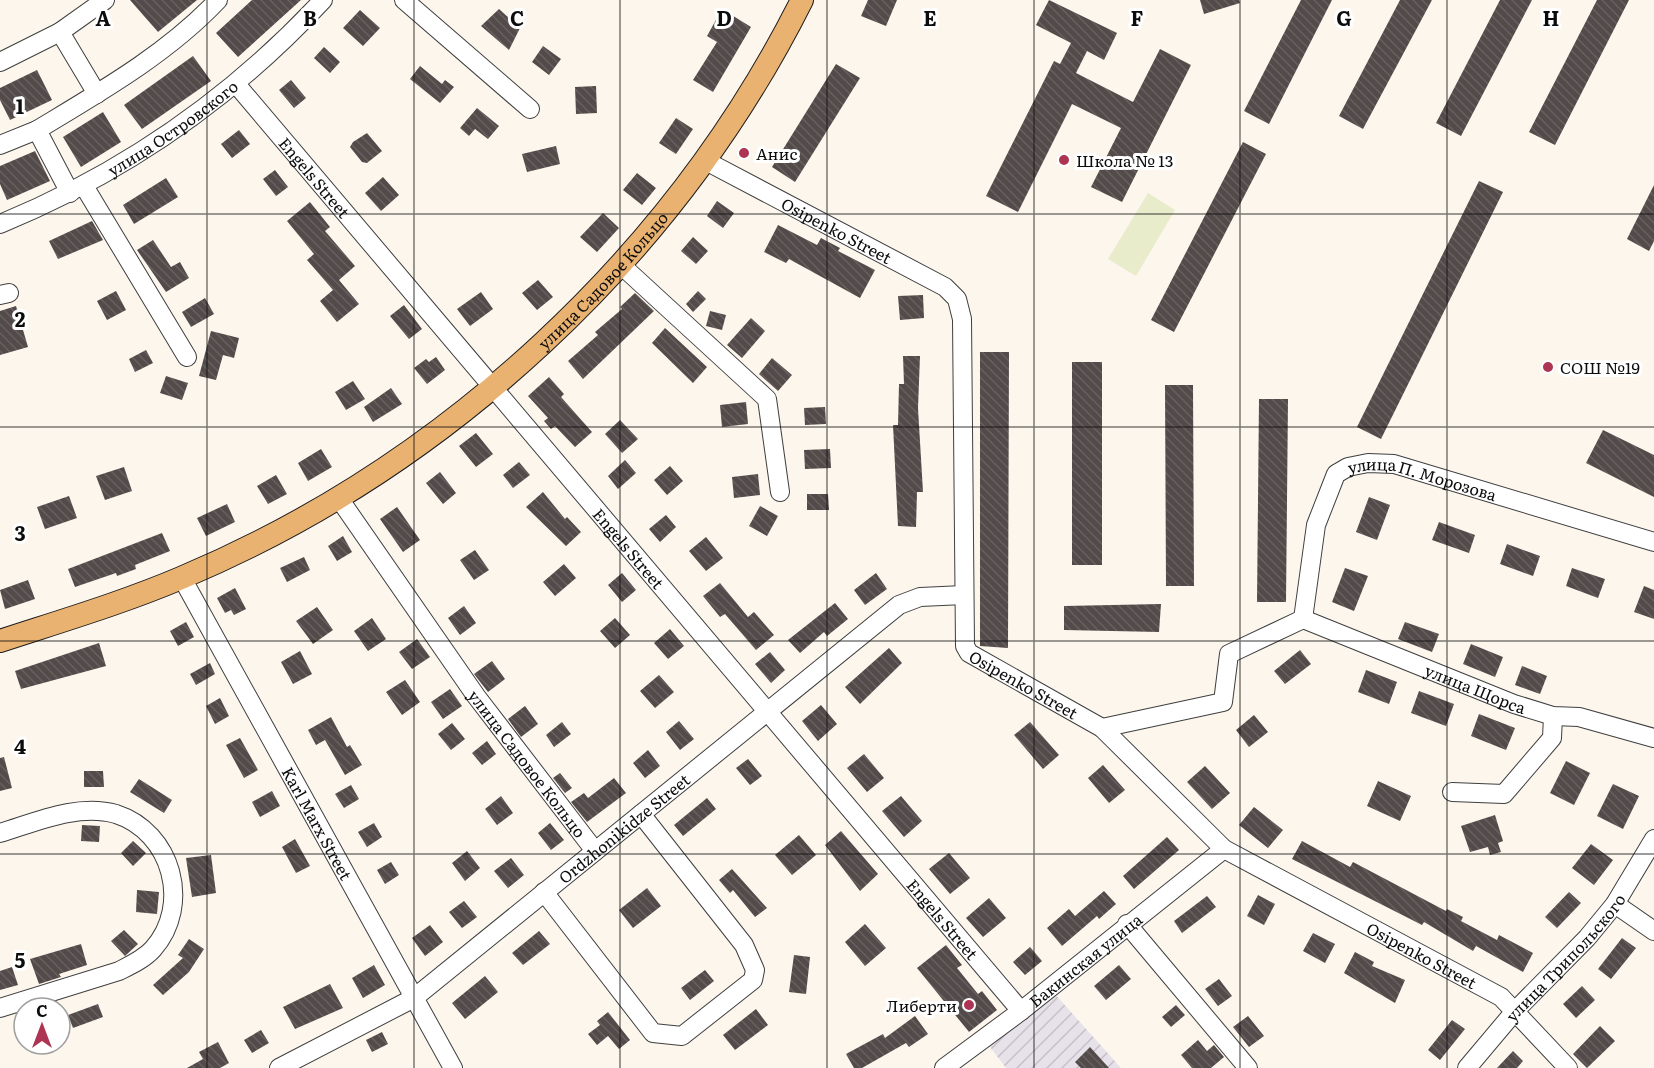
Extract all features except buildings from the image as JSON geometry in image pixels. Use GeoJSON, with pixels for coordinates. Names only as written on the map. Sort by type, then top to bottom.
{"type":"FeatureCollection","features":[{"type":"Feature","properties":{"kind":"main road","name":"улица Садовое Кольцо"},"geometry":{"type":"LineString","coordinates":[[0,640],[79,616],[182,578],[257,542],[338,497],[417,446],[491,388],[555,331],[620,264],[704,160],[750,91],[801,0]]}},
{"type":"Feature","properties":{"kind":"street"},"geometry":{"type":"LineString","coordinates":[[0,62],[60,32],[105,0]]}},
{"type":"Feature","properties":{"kind":"street"},"geometry":{"type":"LineString","coordinates":[[0,146],[37,130],[97,94],[191,28],[218,0]]}},
{"type":"Feature","properties":{"kind":"street","name":"улица Островского"},"geometry":{"type":"LineString","coordinates":[[0,224],[77,189],[163,139],[236,84],[323,0]]}},
{"type":"Feature","properties":{"kind":"street"},"geometry":{"type":"LineString","coordinates":[[404,0],[530,109]]}},
{"type":"Feature","properties":{"kind":"street"},"geometry":{"type":"LineString","coordinates":[[60,32],[97,94]]}},
{"type":"Feature","properties":{"kind":"street","name":"Engels Street"},"geometry":{"type":"LineString","coordinates":[[236,84],[491,388],[1021,1011]]}},
{"type":"Feature","properties":{"kind":"street"},"geometry":{"type":"LineString","coordinates":[[37,130],[188,357]]}},
{"type":"Feature","properties":{"kind":"street","name":"Osipenko Street"},"geometry":{"type":"LineString","coordinates":[[704,160],[945,287],[957,299],[962,319],[964,646],[969,653],[1102,728],[1224,849],[1502,996],[1568,1068]]}},
{"type":"Feature","properties":{"kind":"street"},"geometry":{"type":"LineString","coordinates":[[620,264],[767,399],[780,492]]}},
{"type":"Feature","properties":{"kind":"street","name":"улица П. Морозова"},"geometry":{"type":"LineString","coordinates":[[1303,619],[1316,525],[1336,474],[1348,467],[1368,463],[1394,464],[1654,542]]}},
{"type":"Feature","properties":{"kind":"street","name":"улица Садовое Кольцо"},"geometry":{"type":"LineString","coordinates":[[338,497],[476,696],[595,851]]}},
{"type":"Feature","properties":{"kind":"street","name":"Karl Marx Street"},"geometry":{"type":"LineString","coordinates":[[182,578],[453,1068]]}},
{"type":"Feature","properties":{"kind":"street","name":"Ordzhonikidze Street"},"geometry":{"type":"LineString","coordinates":[[279,1068],[414,998],[899,605],[920,597],[964,595]]}},
{"type":"Feature","properties":{"kind":"street"},"geometry":{"type":"LineString","coordinates":[[1102,728],[1223,702],[1229,654],[1303,619]]}},
{"type":"Feature","properties":{"kind":"street","name":"улица Щорса"},"geometry":{"type":"LineString","coordinates":[[1303,619],[1514,704],[1553,716],[1579,717],[1654,738]]}},
{"type":"Feature","properties":{"kind":"street"},"geometry":{"type":"LineString","coordinates":[[1452,792],[1504,794],[1552,738],[1553,716]]}},
{"type":"Feature","properties":{"kind":"street"},"geometry":{"type":"LineString","coordinates":[[0,833],[75,812],[96,811],[116,814],[135,823],[151,836],[163,852],[171,871],[174,892],[172,912],[165,932],[153,949],[138,962],[119,971],[0,1008]]}},
{"type":"Feature","properties":{"kind":"street"},"geometry":{"type":"LineString","coordinates":[[544,892],[653,1033],[682,1036],[753,980],[754,970],[744,945],[641,814]]}},
{"type":"Feature","properties":{"kind":"street","name":"улица Трипольского"},"geometry":{"type":"LineString","coordinates":[[1467,1068],[1515,1011],[1572,953],[1615,904],[1654,839]]}},
{"type":"Feature","properties":{"kind":"street","name":"Бакинская улица"},"geometry":{"type":"LineString","coordinates":[[944,1068],[1021,1011],[1127,924],[1224,849]]}},
{"type":"Feature","properties":{"kind":"street"},"geometry":{"type":"LineString","coordinates":[[1615,904],[1654,932]]}},
{"type":"Feature","properties":{"kind":"street"},"geometry":{"type":"LineString","coordinates":[[1127,924],[1248,1068]]}},
{"type":"Feature","properties":{"kind":"shaded area"},"geometry":{"type":"Polygon","coordinates":[[[1054,993],[1121,1068],[1006,1068],[987,1043],[1054,993]]]}},
{"type":"Feature","properties":{"kind":"green space"},"geometry":{"type":"Polygon","coordinates":[[[1148,193],[1175,210],[1136,276],[1108,259],[1148,193]]]}},
{"type":"Feature","properties":{"kind":"place","name":"Анис"},"geometry":{"type":"Point","coordinates":[744,153]}},
{"type":"Feature","properties":{"kind":"place","name":"Школа № 13"},"geometry":{"type":"Point","coordinates":[1064,160]}},
{"type":"Feature","properties":{"kind":"place","name":"СОШ №19"},"geometry":{"type":"Point","coordinates":[1548,367]}},
{"type":"Feature","properties":{"kind":"place","name":"Либерти"},"geometry":{"type":"Point","coordinates":[969,1005]}}]}
